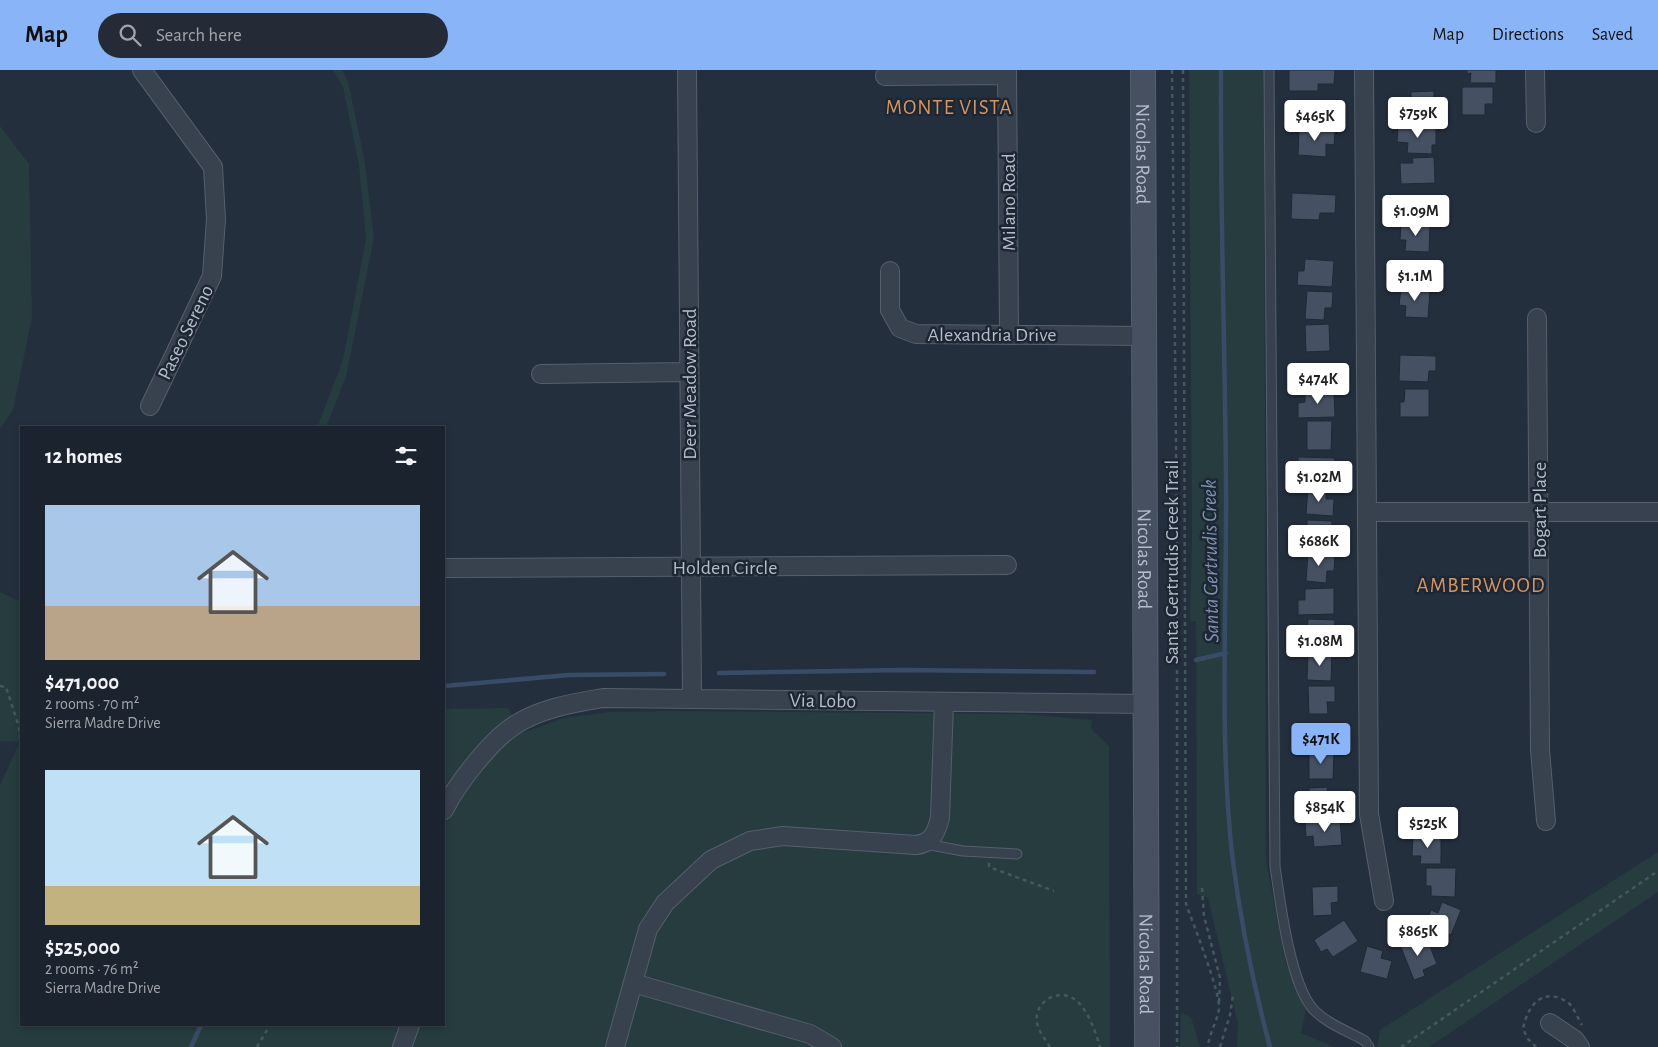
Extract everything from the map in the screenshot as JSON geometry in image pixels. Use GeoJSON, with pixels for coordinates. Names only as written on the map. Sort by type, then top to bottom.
{"type":"FeatureCollection","features":[{"type":"Feature","properties":{"kind":"main road","name":"Nicolas Road"},"geometry":{"type":"LineString","coordinates":[[1143,70],[1147,1047]]}},
{"type":"Feature","properties":{"kind":"street","name":"Paseo Sereno"},"geometry":{"type":"LineString","coordinates":[[142,70],[213,167],[216,218],[212,276],[150,406]]}},
{"type":"Feature","properties":{"kind":"street","name":"Deer Meadow Road"},"geometry":{"type":"LineString","coordinates":[[687,70],[692,699]]}},
{"type":"Feature","properties":{"kind":"street"},"geometry":{"type":"LineString","coordinates":[[1364,70],[1369,814],[1384,901]]}},
{"type":"Feature","properties":{"kind":"street"},"geometry":{"type":"LineString","coordinates":[[1535,70],[1536,123]]}},
{"type":"Feature","properties":{"kind":"street"},"geometry":{"type":"LineString","coordinates":[[885,76],[1008,73]]}},
{"type":"Feature","properties":{"kind":"street","name":"Milano Road"},"geometry":{"type":"LineString","coordinates":[[1008,73],[1009,334]]}},
{"type":"Feature","properties":{"kind":"street","name":"Alexandria Drive"},"geometry":{"type":"LineString","coordinates":[[890,271],[890,310],[900,328],[916,334],[1145,336]]}},
{"type":"Feature","properties":{"kind":"street","name":"Bogart Place"},"geometry":{"type":"LineString","coordinates":[[1537,318],[1540,750],[1546,821]]}},
{"type":"Feature","properties":{"kind":"street"},"geometry":{"type":"LineString","coordinates":[[541,374],[688,372]]}},
{"type":"Feature","properties":{"kind":"street"},"geometry":{"type":"LineString","coordinates":[[1367,512],[1658,512]]}},
{"type":"Feature","properties":{"kind":"street","name":"Holden Circle"},"geometry":{"type":"LineString","coordinates":[[445,568],[1007,565]]}},
{"type":"Feature","properties":{"kind":"street","name":"Via Lobo"},"geometry":{"type":"LineString","coordinates":[[445,808],[456,788],[507,730],[540,714],[604,698],[1146,704]]}},
{"type":"Feature","properties":{"kind":"street"},"geometry":{"type":"LineString","coordinates":[[616,1047],[648,929],[665,903],[711,860],[750,842],[783,836],[916,845],[926,844],[936,834],[940,818],[944,702]]}},
{"type":"Feature","properties":{"kind":"street"},"geometry":{"type":"LineString","coordinates":[[633,983],[810,1034],[832,1047]]}},
{"type":"Feature","properties":{"kind":"street"},"geometry":{"type":"LineString","coordinates":[[1550,1023],[1575,1040],[1580,1047]]}},
{"type":"Feature","properties":{"kind":"street"},"geometry":{"type":"LineString","coordinates":[[402,1047],[410,1026]]}},
{"type":"Feature","properties":{"kind":"lane"},"geometry":{"type":"LineString","coordinates":[[1269,70],[1275,866],[1291,959],[1312,1008],[1324,1019],[1365,1041],[1369,1047]]}},
{"type":"Feature","properties":{"kind":"lane"},"geometry":{"type":"LineString","coordinates":[[926,844],[963,850],[1017,854]]}},
{"type":"Feature","properties":{"kind":"path"},"geometry":{"type":"LineString","coordinates":[[1172,70],[1177,535],[1177,1047]]}},
{"type":"Feature","properties":{"kind":"path","name":"Santa Gertrudis Creek Trail"},"geometry":{"type":"LineString","coordinates":[[1183,70],[1186,904],[1205,957],[1219,1009]]}},
{"type":"Feature","properties":{"kind":"path"},"geometry":{"type":"LineString","coordinates":[[0,686],[6,687],[19,726],[20,738]]}},
{"type":"Feature","properties":{"kind":"path"},"geometry":{"type":"LineString","coordinates":[[988,862],[989,867],[1054,891]]}},
{"type":"Feature","properties":{"kind":"path"},"geometry":{"type":"LineString","coordinates":[[1401,1047],[1658,871]]}},
{"type":"Feature","properties":{"kind":"path"},"geometry":{"type":"LineString","coordinates":[[1202,888],[1204,916],[1220,978],[1219,1009],[1213,1022],[1208,1047]]}},
{"type":"Feature","properties":{"kind":"path"},"geometry":{"type":"LineString","coordinates":[[1050,1047],[1039,1030],[1036,1016],[1040,1005],[1050,997],[1065,995],[1072,997],[1081,1005],[1095,1030],[1100,1047]]}},
{"type":"Feature","properties":{"kind":"path"},"geometry":{"type":"LineString","coordinates":[[1220,1047],[1230,1015],[1233,995]]}},
{"type":"Feature","properties":{"kind":"path"},"geometry":{"type":"LineString","coordinates":[[257,1047],[269,1026]]}},
{"type":"Feature","properties":{"kind":"green space"},"geometry":{"type":"Polygon","coordinates":[[[333,70],[342,70],[348,81],[365,163],[374,238],[346,377],[326,426],[318,426],[343,360],[366,239],[359,165],[343,87],[333,70]]]}},
{"type":"Feature","properties":{"kind":"green space"},"geometry":{"type":"Polygon","coordinates":[[[1189,70],[1264,70],[1266,861],[1286,963],[1306,1011],[1301,1033],[1334,1047],[1237,1047],[1238,1024],[1208,898],[1197,894],[1196,621],[1190,621],[1192,536],[1189,70]]]}},
{"type":"Feature","properties":{"kind":"green space"},"geometry":{"type":"Polygon","coordinates":[[[0,126],[29,164],[32,317],[13,410],[0,429],[0,126]]]}},
{"type":"Feature","properties":{"kind":"green space"},"geometry":{"type":"Polygon","coordinates":[[[0,592],[20,602],[20,742],[0,741],[0,592]]]}},
{"type":"Feature","properties":{"kind":"green space"},"geometry":{"type":"Polygon","coordinates":[[[508,708],[522,733],[564,718],[610,712],[1024,714],[1092,720],[1091,729],[1109,746],[1110,1047],[0,1047],[0,785],[20,742],[20,1026],[445,1026],[445,709],[508,708]]]}},
{"type":"Feature","properties":{"kind":"green space"},"geometry":{"type":"Polygon","coordinates":[[[1658,852],[1658,892],[1429,1047],[1377,1047],[1380,1030],[1658,852]]]}},
{"type":"Feature","properties":{"kind":"green space"},"geometry":{"type":"Polygon","coordinates":[[[1181,1013],[1191,1017],[1200,1047],[1180,1047],[1181,1013]]]}},
{"type":"Feature","properties":{"kind":"building"},"geometry":{"type":"Polygon","coordinates":[[[1289,70],[1335,70],[1334,84],[1318,84],[1318,91],[1289,91],[1289,70]]]}},
{"type":"Feature","properties":{"kind":"building"},"geometry":{"type":"Polygon","coordinates":[[[1467,70],[1505,71],[1496,71],[1496,83],[1470,83],[1471,73],[1467,74],[1467,70]]]}},
{"type":"Feature","properties":{"kind":"building"},"geometry":{"type":"Polygon","coordinates":[[[1462,87],[1493,87],[1493,104],[1485,104],[1485,115],[1462,115],[1462,87]]]}},
{"type":"Feature","properties":{"kind":"building"},"geometry":{"type":"Polygon","coordinates":[[[1434,91],[1435,118],[1400,118],[1400,101],[1411,101],[1411,92],[1434,91]]]}},
{"type":"Feature","properties":{"kind":"building"},"geometry":{"type":"Polygon","coordinates":[[[1398,127],[1436,128],[1436,145],[1432,145],[1432,154],[1407,153],[1408,143],[1397,142],[1398,127]]]}},
{"type":"Feature","properties":{"kind":"building"},"geometry":{"type":"Polygon","coordinates":[[[1299,129],[1335,131],[1334,145],[1326,144],[1326,157],[1298,155],[1299,129]]]}},
{"type":"Feature","properties":{"kind":"building"},"geometry":{"type":"Polygon","coordinates":[[[1434,157],[1435,183],[1401,184],[1400,163],[1413,163],[1412,158],[1434,157]]]}},
{"type":"Feature","properties":{"kind":"building"},"geometry":{"type":"Polygon","coordinates":[[[1292,193],[1336,195],[1335,213],[1320,213],[1319,220],[1291,219],[1292,193]]]}},
{"type":"Feature","properties":{"kind":"building"},"geometry":{"type":"Polygon","coordinates":[[[1401,223],[1430,224],[1429,252],[1405,251],[1406,240],[1400,240],[1401,223]]]}},
{"type":"Feature","properties":{"kind":"building"},"geometry":{"type":"Polygon","coordinates":[[[1305,259],[1334,261],[1332,287],[1297,285],[1298,271],[1304,271],[1305,259]]]}},
{"type":"Feature","properties":{"kind":"building"},"geometry":{"type":"Polygon","coordinates":[[[1401,288],[1430,290],[1428,318],[1405,317],[1406,306],[1399,305],[1401,288]]]}},
{"type":"Feature","properties":{"kind":"building"},"geometry":{"type":"Polygon","coordinates":[[[1307,291],[1333,292],[1332,308],[1325,308],[1324,320],[1305,319],[1307,291]]]}},
{"type":"Feature","properties":{"kind":"building"},"geometry":{"type":"Polygon","coordinates":[[[1329,324],[1330,351],[1306,352],[1305,325],[1329,324]]]}},
{"type":"Feature","properties":{"kind":"building"},"geometry":{"type":"Polygon","coordinates":[[[1400,355],[1436,356],[1436,371],[1429,371],[1428,382],[1399,381],[1400,355]]]}},
{"type":"Feature","properties":{"kind":"building"},"geometry":{"type":"Polygon","coordinates":[[[1405,389],[1429,389],[1429,417],[1400,417],[1400,402],[1404,402],[1405,389]]]}},
{"type":"Feature","properties":{"kind":"building"},"geometry":{"type":"Polygon","coordinates":[[[1334,391],[1335,417],[1298,418],[1298,403],[1305,402],[1305,392],[1334,391]]]}},
{"type":"Feature","properties":{"kind":"building"},"geometry":{"type":"Polygon","coordinates":[[[1307,421],[1332,421],[1331,450],[1307,450],[1307,421]]]}},
{"type":"Feature","properties":{"kind":"building"},"geometry":{"type":"Polygon","coordinates":[[[1298,457],[1335,458],[1333,484],[1297,482],[1298,457]]]}},
{"type":"Feature","properties":{"kind":"building"},"geometry":{"type":"Polygon","coordinates":[[[1308,488],[1326,489],[1326,499],[1334,499],[1333,516],[1306,514],[1308,488]]]}},
{"type":"Feature","properties":{"kind":"building"},"geometry":{"type":"Polygon","coordinates":[[[1307,520],[1332,521],[1331,549],[1298,548],[1299,527],[1307,527],[1307,520]]]}},
{"type":"Feature","properties":{"kind":"building"},"geometry":{"type":"Polygon","coordinates":[[[1308,553],[1335,555],[1334,571],[1327,571],[1326,583],[1306,581],[1308,553]]]}},
{"type":"Feature","properties":{"kind":"building"},"geometry":{"type":"Polygon","coordinates":[[[1334,588],[1334,614],[1298,615],[1298,600],[1305,600],[1305,589],[1334,588]]]}},
{"type":"Feature","properties":{"kind":"building"},"geometry":{"type":"Polygon","coordinates":[[[1308,619],[1335,620],[1334,636],[1327,636],[1326,648],[1306,647],[1308,619]]]}},
{"type":"Feature","properties":{"kind":"building"},"geometry":{"type":"Polygon","coordinates":[[[1308,653],[1332,654],[1331,681],[1307,680],[1308,653]]]}},
{"type":"Feature","properties":{"kind":"building"},"geometry":{"type":"Polygon","coordinates":[[[1308,686],[1335,686],[1335,702],[1327,702],[1328,714],[1309,714],[1308,686]]]}},
{"type":"Feature","properties":{"kind":"building"},"geometry":{"type":"Polygon","coordinates":[[[1309,751],[1334,751],[1333,779],[1309,779],[1309,751]]]}},
{"type":"Feature","properties":{"kind":"building"},"geometry":{"type":"Polygon","coordinates":[[[1327,787],[1328,795],[1336,795],[1337,813],[1302,815],[1301,797],[1309,796],[1309,788],[1327,787]]]}},
{"type":"Feature","properties":{"kind":"building"},"geometry":{"type":"Polygon","coordinates":[[[1340,819],[1342,845],[1314,847],[1313,836],[1306,837],[1305,822],[1340,819]]]}},
{"type":"Feature","properties":{"kind":"building"},"geometry":{"type":"Polygon","coordinates":[[[1413,836],[1441,837],[1441,864],[1420,864],[1421,856],[1412,856],[1413,836]]]}},
{"type":"Feature","properties":{"kind":"building"},"geometry":{"type":"Polygon","coordinates":[[[1426,868],[1456,868],[1455,897],[1431,896],[1431,886],[1426,886],[1426,868]]]}},
{"type":"Feature","properties":{"kind":"building"},"geometry":{"type":"Polygon","coordinates":[[[1338,886],[1338,902],[1331,903],[1332,915],[1313,916],[1312,887],[1338,886]]]}},
{"type":"Feature","properties":{"kind":"building"},"geometry":{"type":"Polygon","coordinates":[[[1442,902],[1461,910],[1451,935],[1425,925],[1431,910],[1438,913],[1442,902]]]}},
{"type":"Feature","properties":{"kind":"building"},"geometry":{"type":"Polygon","coordinates":[[[1344,920],[1358,941],[1333,957],[1327,949],[1321,952],[1314,940],[1344,920]]]}},
{"type":"Feature","properties":{"kind":"building"},"geometry":{"type":"Polygon","coordinates":[[[1427,939],[1437,964],[1423,970],[1425,976],[1414,980],[1400,945],[1414,940],[1415,944],[1427,939]]]}},
{"type":"Feature","properties":{"kind":"building"},"geometry":{"type":"Polygon","coordinates":[[[1367,946],[1383,951],[1381,958],[1392,961],[1387,979],[1360,972],[1367,946]]]}},
{"type":"Feature","properties":{"kind":"waterway","name":"Santa Gertrudis Creek"},"geometry":{"type":"LineString","coordinates":[[1221,70],[1226,484],[1225,716],[1228,808],[1232,854],[1243,927],[1270,1047]]}},
{"type":"Feature","properties":{"kind":"waterway"},"geometry":{"type":"LineString","coordinates":[[1196,660],[1226,653]]}},
{"type":"Feature","properties":{"kind":"waterway"},"geometry":{"type":"LineString","coordinates":[[719,673],[903,670],[1094,672]]}},
{"type":"Feature","properties":{"kind":"waterway"},"geometry":{"type":"LineString","coordinates":[[445,686],[569,675],[664,674]]}},
{"type":"Feature","properties":{"kind":"waterway"},"geometry":{"type":"LineString","coordinates":[[191,1047],[201,1026]]}},
{"type":"Feature","properties":{"kind":"district","name":"MONTE VISTA"},"geometry":{"type":"Point","coordinates":[949,107]}},
{"type":"Feature","properties":{"kind":"district","name":"AMBERWOOD"},"geometry":{"type":"Point","coordinates":[1481,585]}}]}
